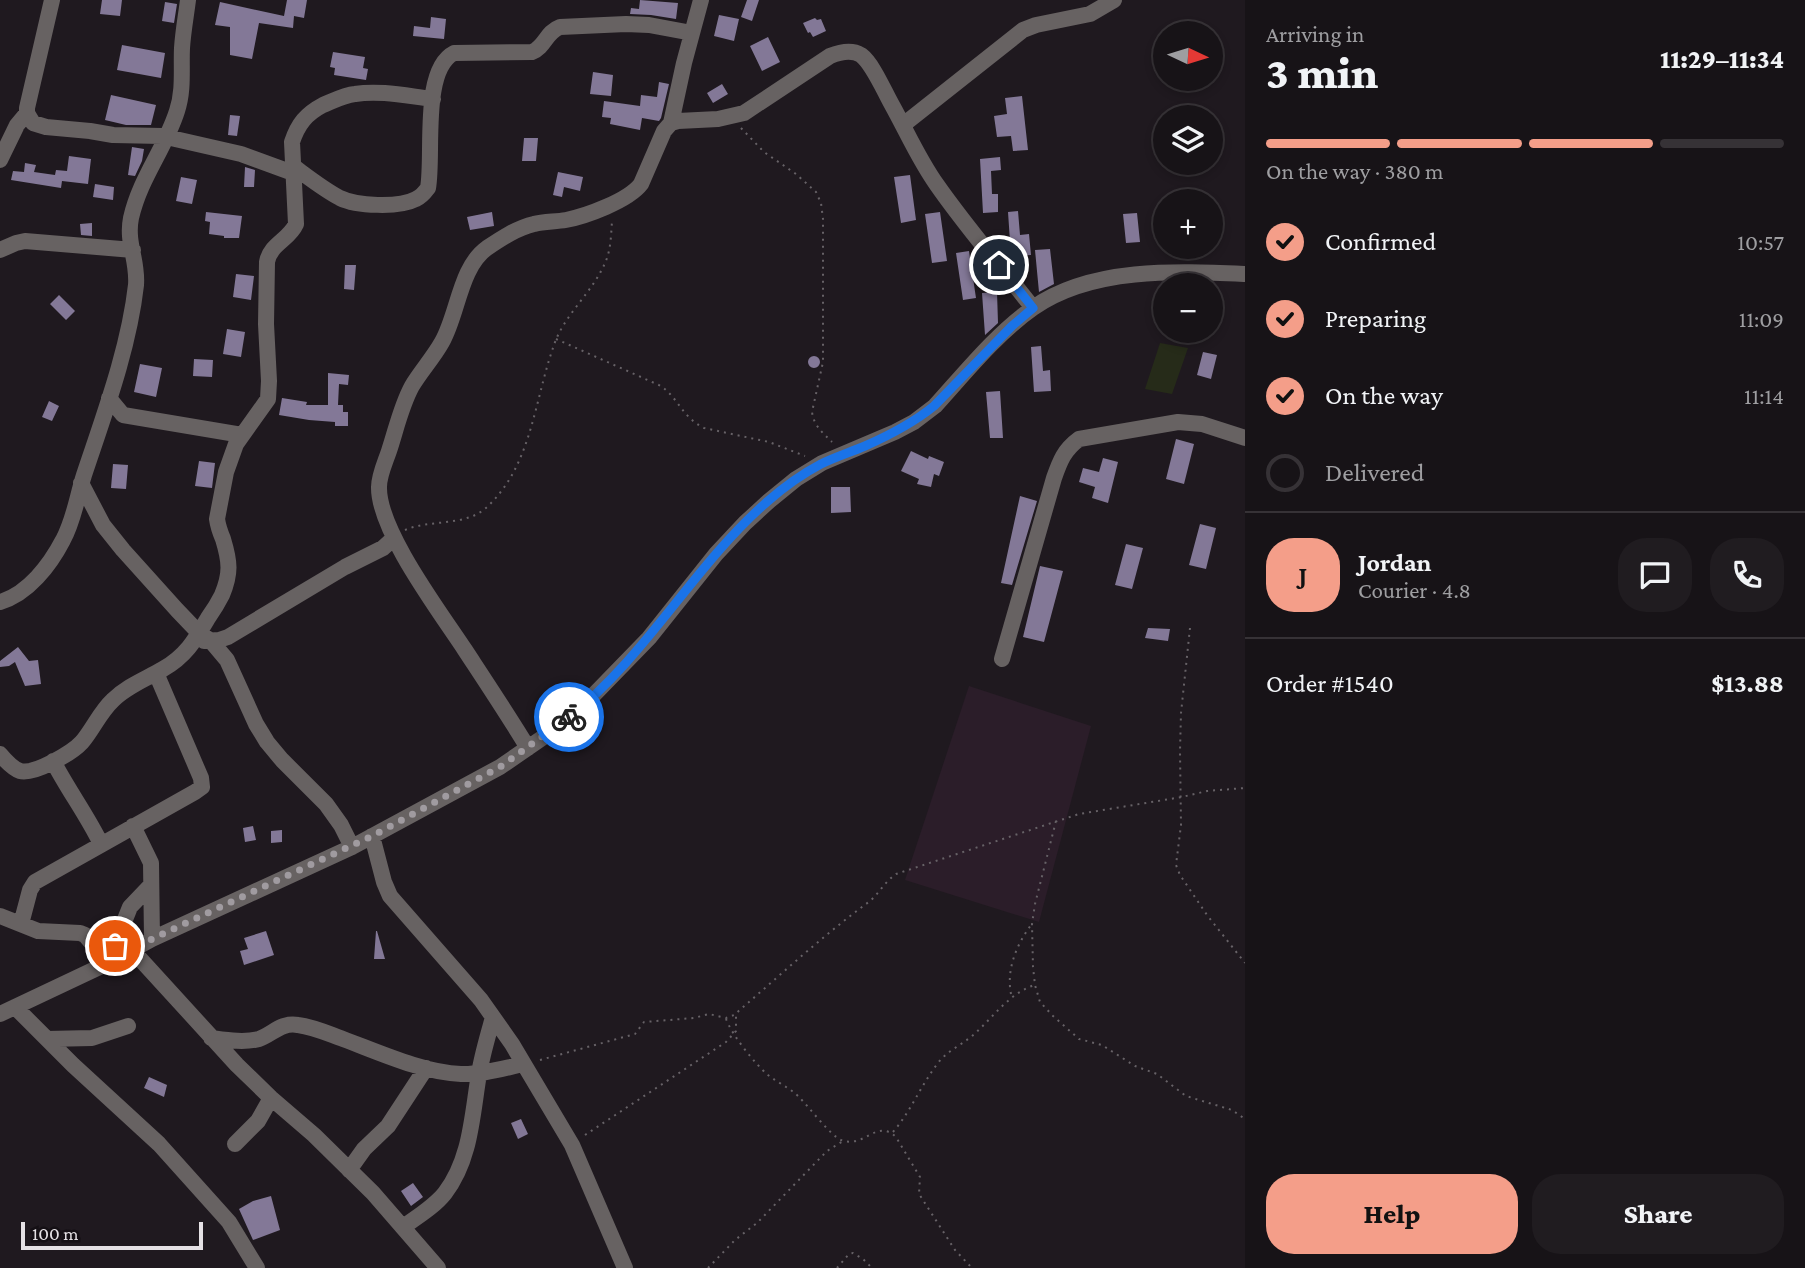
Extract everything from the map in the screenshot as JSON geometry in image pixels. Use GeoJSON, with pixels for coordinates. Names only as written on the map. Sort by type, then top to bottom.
{"type":"FeatureCollection","features":[{"type":"Feature","properties":{"kind":"street"},"geometry":{"type":"LineString","coordinates":[[0,160],[17,125],[27,113],[52,0]]}},
{"type":"Feature","properties":{"kind":"street"},"geometry":{"type":"LineString","coordinates":[[0,602],[29,586],[62,542],[109,398],[129,324],[136,284],[136,263],[129,233],[141,185],[168,137],[181,96],[182,47],[188,0]]}},
{"type":"Feature","properties":{"kind":"street"},"geometry":{"type":"LineString","coordinates":[[528,748],[394,538],[380,498],[382,471],[409,394],[444,339],[477,256],[517,229],[535,223],[578,218],[628,197],[641,184],[664,131],[671,123],[701,0]]}},
{"type":"Feature","properties":{"kind":"street"},"geometry":{"type":"LineString","coordinates":[[903,125],[1023,30],[1090,14],[1114,0]]}},
{"type":"Feature","properties":{"kind":"street"},"geometry":{"type":"LineString","coordinates":[[27,113],[33,123],[40,126],[113,135],[168,137],[241,154],[293,170],[353,203],[407,202],[417,199],[428,188],[435,82],[447,56],[454,53],[539,49],[553,30],[560,27],[637,24],[692,33]]}},
{"type":"Feature","properties":{"kind":"street"},"geometry":{"type":"LineString","coordinates":[[671,123],[732,117],[744,113],[841,51],[862,56],[872,69],[914,150],[936,184],[1033,308]]}},
{"type":"Feature","properties":{"kind":"street"},"geometry":{"type":"LineString","coordinates":[[0,754],[21,771],[53,761],[79,746],[112,700],[184,654],[201,639],[222,597],[228,576],[229,559],[217,519],[226,472],[236,444],[268,398],[267,262],[273,248],[293,231],[296,223],[292,142],[295,132],[302,120],[313,110],[355,94],[378,93],[433,99]]}},
{"type":"Feature","properties":{"kind":"street"},"geometry":{"type":"LineString","coordinates":[[0,250],[25,242],[132,250]]}},
{"type":"Feature","properties":{"kind":"street"},"geometry":{"type":"LineString","coordinates":[[257,1268],[229,1222],[159,1144],[47,1039],[8,1010],[152,939],[352,847],[500,767],[528,748],[582,707],[639,648],[745,523],[796,479],[822,463],[895,432],[924,414],[1033,308],[1061,293],[1101,279],[1166,273],[1245,274]]}},
{"type":"Feature","properties":{"kind":"street"},"geometry":{"type":"LineString","coordinates":[[109,398],[123,415],[242,435]]}},
{"type":"Feature","properties":{"kind":"street"},"geometry":{"type":"LineString","coordinates":[[1002,659],[1054,478],[1061,456],[1069,446],[1079,439],[1178,422],[1202,424],[1245,438]]}},
{"type":"Feature","properties":{"kind":"street"},"geometry":{"type":"LineString","coordinates":[[81,483],[103,525],[123,550],[201,639],[227,660],[267,742],[326,804],[352,847]]}},
{"type":"Feature","properties":{"kind":"street"},"geometry":{"type":"LineString","coordinates":[[201,639],[228,637],[345,567],[383,548],[394,538]]}},
{"type":"Feature","properties":{"kind":"street"},"geometry":{"type":"LineString","coordinates":[[21,924],[30,890],[35,882],[199,790],[202,783],[156,673]]}},
{"type":"Feature","properties":{"kind":"street"},"geometry":{"type":"LineString","coordinates":[[53,761],[101,844]]}},
{"type":"Feature","properties":{"kind":"street"},"geometry":{"type":"LineString","coordinates":[[133,826],[151,863],[152,939]]}},
{"type":"Feature","properties":{"kind":"street"},"geometry":{"type":"LineString","coordinates":[[372,836],[390,896],[494,1017],[572,1145],[625,1268]]}},
{"type":"Feature","properties":{"kind":"street"},"geometry":{"type":"LineString","coordinates":[[119,957],[115,946],[130,907],[151,885]]}},
{"type":"Feature","properties":{"kind":"street"},"geometry":{"type":"LineString","coordinates":[[0,916],[38,931],[80,933],[119,957],[211,1038],[271,1098],[314,1135],[373,1193],[438,1268]]}},
{"type":"Feature","properties":{"kind":"street"},"geometry":{"type":"LineString","coordinates":[[403,1227],[444,1194],[457,1174],[464,1157],[479,1073],[494,1017]]}},
{"type":"Feature","properties":{"kind":"street"},"geometry":{"type":"LineString","coordinates":[[211,1038],[249,1041],[283,1025],[297,1024],[426,1068],[462,1074],[524,1064]]}},
{"type":"Feature","properties":{"kind":"street"},"geometry":{"type":"LineString","coordinates":[[47,1039],[92,1038],[128,1026]]}},
{"type":"Feature","properties":{"kind":"street"},"geometry":{"type":"LineString","coordinates":[[349,1170],[364,1149],[388,1126],[426,1068]]}},
{"type":"Feature","properties":{"kind":"street"},"geometry":{"type":"LineString","coordinates":[[235,1144],[258,1121],[271,1098]]}},
{"type":"Feature","properties":{"kind":"path"},"geometry":{"type":"LineString","coordinates":[[732,117],[764,152],[807,183],[816,192],[821,203],[823,362],[812,412],[817,427],[846,454]]}},
{"type":"Feature","properties":{"kind":"path"},"geometry":{"type":"LineString","coordinates":[[394,538],[408,528],[471,517],[485,509],[515,472],[533,424],[556,339],[605,265],[611,240],[614,203]]}},
{"type":"Feature","properties":{"kind":"path"},"geometry":{"type":"LineString","coordinates":[[556,339],[661,386],[695,424],[769,442],[822,463]]}},
{"type":"Feature","properties":{"kind":"path"},"geometry":{"type":"LineString","coordinates":[[1190,628],[1181,713],[1182,797],[1177,865],[1207,915],[1245,963]]}},
{"type":"Feature","properties":{"kind":"path"},"geometry":{"type":"LineString","coordinates":[[524,1064],[635,1034],[644,1022],[694,1018],[709,1014],[726,1018],[736,1013],[868,903],[896,874],[1056,820],[1207,791],[1245,788]]}},
{"type":"Feature","properties":{"kind":"path"},"geometry":{"type":"LineString","coordinates":[[1056,820],[1032,924],[1035,985],[1040,1002],[1079,1038],[1102,1045],[1135,1066],[1157,1074],[1185,1096],[1232,1110],[1245,1119]]}},
{"type":"Feature","properties":{"kind":"path"},"geometry":{"type":"LineString","coordinates":[[1012,996],[1010,985],[1015,950],[1032,924]]}},
{"type":"Feature","properties":{"kind":"path"},"geometry":{"type":"LineString","coordinates":[[891,1133],[908,1113],[944,1055],[973,1035],[1012,996],[1035,985]]}},
{"type":"Feature","properties":{"kind":"path"},"geometry":{"type":"LineString","coordinates":[[572,1145],[733,1035],[737,1027],[736,1013]]}},
{"type":"Feature","properties":{"kind":"path"},"geometry":{"type":"LineString","coordinates":[[726,1018],[733,1035],[768,1075],[791,1089],[835,1136],[844,1141],[855,1142],[883,1130],[895,1137],[920,1177],[919,1194],[955,1250],[972,1268]]}},
{"type":"Feature","properties":{"kind":"path"},"geometry":{"type":"LineString","coordinates":[[708,1268],[827,1152],[844,1141]]}},
{"type":"Feature","properties":{"kind":"path"},"geometry":{"type":"LineString","coordinates":[[836,1268],[853,1253],[872,1268]]}},
{"type":"Feature","properties":{"kind":"shaded area"},"geometry":{"type":"Polygon","coordinates":[[[969,686],[1091,726],[1039,922],[905,880],[969,686]]]}},
{"type":"Feature","properties":{"kind":"green space"},"geometry":{"type":"Polygon","coordinates":[[[1160,343],[1188,348],[1172,394],[1145,389],[1160,343]]]}},
{"type":"Feature","properties":{"kind":"building"},"geometry":{"type":"Polygon","coordinates":[[[102,0],[122,0],[120,16],[100,14],[102,0]]]}},
{"type":"Feature","properties":{"kind":"building"},"geometry":{"type":"Polygon","coordinates":[[[287,0],[307,0],[304,18],[294,16],[293,28],[259,23],[252,59],[230,55],[230,27],[215,25],[220,2],[284,16],[287,0]]]}},
{"type":"Feature","properties":{"kind":"building"},"geometry":{"type":"Polygon","coordinates":[[[640,0],[678,3],[676,19],[630,14],[631,8],[639,9],[640,0]]]}},
{"type":"Feature","properties":{"kind":"building"},"geometry":{"type":"Polygon","coordinates":[[[747,0],[759,0],[752,21],[741,17],[747,0]]]}},
{"type":"Feature","properties":{"kind":"building"},"geometry":{"type":"Polygon","coordinates":[[[165,2],[177,4],[174,23],[162,21],[165,2]]]}},
{"type":"Feature","properties":{"kind":"building"},"geometry":{"type":"Polygon","coordinates":[[[719,15],[739,19],[734,41],[714,36],[719,15]]]}},
{"type":"Feature","properties":{"kind":"building"},"geometry":{"type":"Polygon","coordinates":[[[431,17],[446,19],[444,39],[413,36],[414,26],[430,28],[431,17]]]}},
{"type":"Feature","properties":{"kind":"building"},"geometry":{"type":"Polygon","coordinates":[[[815,18],[821,19],[826,31],[813,37],[803,23],[815,18]]]}},
{"type":"Feature","properties":{"kind":"building"},"geometry":{"type":"Polygon","coordinates":[[[768,37],[780,62],[762,71],[750,46],[768,37]]]}},
{"type":"Feature","properties":{"kind":"building"},"geometry":{"type":"Polygon","coordinates":[[[122,45],[165,53],[161,78],[117,70],[122,45]]]}},
{"type":"Feature","properties":{"kind":"building"},"geometry":{"type":"Polygon","coordinates":[[[333,52],[365,57],[363,68],[368,69],[366,80],[334,75],[335,68],[330,67],[333,52]]]}},
{"type":"Feature","properties":{"kind":"building"},"geometry":{"type":"Polygon","coordinates":[[[593,72],[613,75],[611,96],[590,94],[593,72]]]}},
{"type":"Feature","properties":{"kind":"building"},"geometry":{"type":"Polygon","coordinates":[[[659,82],[669,84],[659,121],[642,118],[640,130],[610,124],[611,118],[602,117],[604,101],[640,106],[641,95],[657,97],[659,82]]]}},
{"type":"Feature","properties":{"kind":"building"},"geometry":{"type":"Polygon","coordinates":[[[722,84],[728,94],[713,103],[707,93],[722,84]]]}},
{"type":"Feature","properties":{"kind":"building"},"geometry":{"type":"Polygon","coordinates":[[[111,95],[156,105],[151,125],[126,125],[105,120],[111,95]]]}},
{"type":"Feature","properties":{"kind":"building"},"geometry":{"type":"Polygon","coordinates":[[[1022,96],[1028,150],[1013,151],[1011,136],[997,137],[994,116],[1007,114],[1005,98],[1022,96]]]}},
{"type":"Feature","properties":{"kind":"building"},"geometry":{"type":"Polygon","coordinates":[[[230,115],[240,116],[237,136],[228,135],[230,115]]]}},
{"type":"Feature","properties":{"kind":"building"},"geometry":{"type":"Polygon","coordinates":[[[524,138],[538,138],[536,161],[522,161],[524,138]]]}},
{"type":"Feature","properties":{"kind":"building"},"geometry":{"type":"Polygon","coordinates":[[[132,147],[144,149],[135,176],[128,175],[132,147]]]}},
{"type":"Feature","properties":{"kind":"building"},"geometry":{"type":"Polygon","coordinates":[[[69,156],[91,159],[88,184],[62,181],[61,188],[11,180],[13,171],[24,172],[25,163],[36,165],[34,172],[55,175],[56,170],[67,171],[69,156]]]}},
{"type":"Feature","properties":{"kind":"building"},"geometry":{"type":"Polygon","coordinates":[[[1000,157],[1001,170],[991,171],[992,194],[998,194],[998,212],[983,213],[980,159],[1000,157]]]}},
{"type":"Feature","properties":{"kind":"building"},"geometry":{"type":"Polygon","coordinates":[[[245,167],[255,170],[254,187],[244,187],[245,167]]]}},
{"type":"Feature","properties":{"kind":"building"},"geometry":{"type":"Polygon","coordinates":[[[558,172],[583,177],[580,191],[564,187],[562,197],[553,195],[558,172]]]}},
{"type":"Feature","properties":{"kind":"building"},"geometry":{"type":"Polygon","coordinates":[[[910,175],[916,220],[901,223],[894,177],[910,175]]]}},
{"type":"Feature","properties":{"kind":"building"},"geometry":{"type":"Polygon","coordinates":[[[181,177],[197,180],[192,204],[176,201],[181,177]]]}},
{"type":"Feature","properties":{"kind":"building"},"geometry":{"type":"Polygon","coordinates":[[[95,184],[114,187],[113,200],[93,197],[95,184]]]}},
{"type":"Feature","properties":{"kind":"building"},"geometry":{"type":"Polygon","coordinates":[[[1018,211],[1020,235],[1029,234],[1031,255],[1011,256],[1008,212],[1018,211]]]}},
{"type":"Feature","properties":{"kind":"building"},"geometry":{"type":"Polygon","coordinates":[[[206,212],[242,216],[239,238],[209,234],[210,222],[205,221],[206,212]]]}},
{"type":"Feature","properties":{"kind":"building"},"geometry":{"type":"Polygon","coordinates":[[[492,212],[494,226],[470,230],[467,217],[492,212]]]}},
{"type":"Feature","properties":{"kind":"building"},"geometry":{"type":"Polygon","coordinates":[[[940,212],[947,261],[932,263],[925,214],[940,212]]]}},
{"type":"Feature","properties":{"kind":"building"},"geometry":{"type":"Polygon","coordinates":[[[1137,213],[1140,242],[1126,243],[1123,214],[1137,213]]]}},
{"type":"Feature","properties":{"kind":"building"},"geometry":{"type":"Polygon","coordinates":[[[92,223],[92,236],[81,235],[80,224],[92,223]]]}},
{"type":"Feature","properties":{"kind":"building"},"geometry":{"type":"Polygon","coordinates":[[[1050,249],[1054,284],[1039,292],[1035,250],[1050,249]]]}},
{"type":"Feature","properties":{"kind":"building"},"geometry":{"type":"Polygon","coordinates":[[[969,251],[976,298],[963,300],[956,253],[969,251]]]}},
{"type":"Feature","properties":{"kind":"building"},"geometry":{"type":"Polygon","coordinates":[[[345,265],[356,265],[354,290],[344,289],[345,265]]]}},
{"type":"Feature","properties":{"kind":"building"},"geometry":{"type":"Polygon","coordinates":[[[236,274],[254,276],[251,300],[233,297],[236,274]]]}},
{"type":"Feature","properties":{"kind":"building"},"geometry":{"type":"Polygon","coordinates":[[[997,292],[998,323],[985,335],[982,293],[997,292]]]}},
{"type":"Feature","properties":{"kind":"building"},"geometry":{"type":"Polygon","coordinates":[[[59,295],[75,311],[66,320],[50,304],[59,295]]]}},
{"type":"Feature","properties":{"kind":"building"},"geometry":{"type":"Polygon","coordinates":[[[227,329],[245,332],[241,357],[223,354],[227,329]]]}},
{"type":"Feature","properties":{"kind":"building"},"geometry":{"type":"Polygon","coordinates":[[[1041,346],[1043,371],[1050,370],[1051,391],[1034,392],[1031,347],[1041,346]]]}},
{"type":"Feature","properties":{"kind":"building"},"geometry":{"type":"Polygon","coordinates":[[[1203,352],[1217,355],[1211,379],[1197,375],[1203,352]]]}},
{"type":"Feature","properties":{"kind":"building"},"geometry":{"type":"Polygon","coordinates":[[[809,357],[819,357],[819,367],[809,367],[809,357]]]}},
{"type":"Feature","properties":{"kind":"building"},"geometry":{"type":"Polygon","coordinates":[[[194,359],[213,360],[212,377],[193,376],[194,359]]]}},
{"type":"Feature","properties":{"kind":"building"},"geometry":{"type":"Polygon","coordinates":[[[140,364],[162,368],[156,397],[134,392],[140,364]]]}},
{"type":"Feature","properties":{"kind":"building"},"geometry":{"type":"Polygon","coordinates":[[[328,373],[349,375],[348,385],[339,384],[338,405],[343,405],[343,412],[348,412],[348,426],[279,415],[282,398],[307,402],[306,405],[328,405],[328,373]]]}},
{"type":"Feature","properties":{"kind":"building"},"geometry":{"type":"Polygon","coordinates":[[[1000,391],[1003,438],[990,438],[986,392],[1000,391]]]}},
{"type":"Feature","properties":{"kind":"building"},"geometry":{"type":"Polygon","coordinates":[[[49,401],[59,406],[52,421],[42,417],[49,401]]]}},
{"type":"Feature","properties":{"kind":"building"},"geometry":{"type":"Polygon","coordinates":[[[1176,439],[1194,444],[1184,484],[1166,479],[1176,439]]]}},
{"type":"Feature","properties":{"kind":"building"},"geometry":{"type":"Polygon","coordinates":[[[911,451],[928,459],[929,456],[944,462],[939,476],[934,474],[931,487],[917,484],[919,479],[901,471],[911,451]]]}},
{"type":"Feature","properties":{"kind":"building"},"geometry":{"type":"Polygon","coordinates":[[[1103,458],[1118,462],[1108,503],[1092,498],[1095,487],[1079,482],[1083,468],[1099,472],[1103,458]]]}},
{"type":"Feature","properties":{"kind":"building"},"geometry":{"type":"Polygon","coordinates":[[[199,461],[215,463],[212,488],[195,486],[199,461]]]}},
{"type":"Feature","properties":{"kind":"building"},"geometry":{"type":"Polygon","coordinates":[[[113,464],[128,465],[126,489],[111,488],[113,464]]]}},
{"type":"Feature","properties":{"kind":"building"},"geometry":{"type":"Polygon","coordinates":[[[831,487],[850,487],[851,512],[831,513],[831,487]]]}},
{"type":"Feature","properties":{"kind":"building"},"geometry":{"type":"Polygon","coordinates":[[[1020,496],[1037,501],[1012,585],[1001,583],[1020,496]]]}},
{"type":"Feature","properties":{"kind":"building"},"geometry":{"type":"Polygon","coordinates":[[[1200,524],[1216,528],[1206,569],[1189,565],[1200,524]]]}},
{"type":"Feature","properties":{"kind":"building"},"geometry":{"type":"Polygon","coordinates":[[[1126,544],[1143,548],[1132,589],[1115,585],[1126,544]]]}},
{"type":"Feature","properties":{"kind":"building"},"geometry":{"type":"Polygon","coordinates":[[[1040,566],[1063,571],[1044,642],[1023,637],[1040,566]]]}},
{"type":"Feature","properties":{"kind":"building"},"geometry":{"type":"Polygon","coordinates":[[[1148,628],[1170,629],[1168,641],[1145,638],[1148,628]]]}},
{"type":"Feature","properties":{"kind":"building"},"geometry":{"type":"Polygon","coordinates":[[[18,647],[29,661],[38,660],[41,684],[25,686],[15,662],[0,667],[0,661],[18,647]]]}},
{"type":"Feature","properties":{"kind":"building"},"geometry":{"type":"Polygon","coordinates":[[[253,826],[256,840],[245,842],[243,828],[253,826]]]}},
{"type":"Feature","properties":{"kind":"building"},"geometry":{"type":"Polygon","coordinates":[[[282,830],[282,842],[271,843],[271,831],[282,830]]]}},
{"type":"Feature","properties":{"kind":"building"},"geometry":{"type":"Polygon","coordinates":[[[266,931],[274,955],[244,965],[240,951],[248,949],[244,938],[266,931]]]}},
{"type":"Feature","properties":{"kind":"building"},"geometry":{"type":"Polygon","coordinates":[[[377,931],[385,959],[374,959],[377,931]]]}},
{"type":"Feature","properties":{"kind":"building"},"geometry":{"type":"Polygon","coordinates":[[[149,1077],[167,1085],[164,1097],[144,1088],[149,1077]]]}},
{"type":"Feature","properties":{"kind":"building"},"geometry":{"type":"Polygon","coordinates":[[[521,1119],[528,1134],[518,1139],[511,1123],[521,1119]]]}},
{"type":"Feature","properties":{"kind":"building"},"geometry":{"type":"Polygon","coordinates":[[[413,1183],[423,1197],[411,1206],[401,1191],[413,1183]]]}},
{"type":"Feature","properties":{"kind":"building"},"geometry":{"type":"Polygon","coordinates":[[[271,1196],[280,1230],[253,1240],[239,1209],[253,1201],[271,1196]]]}},
{"type":"Feature","properties":{"kind":"way so far"},"geometry":{"type":"LineString","coordinates":[[115,946],[118,958],[152,939],[352,847],[500,767],[569,717]]}},
{"type":"Feature","properties":{"kind":"route"},"geometry":{"type":"LineString","coordinates":[[569,717],[649,638],[716,554],[769,500],[822,463],[866,446],[914,422],[934,406],[975,362],[1033,308],[999,265]]}}]}
